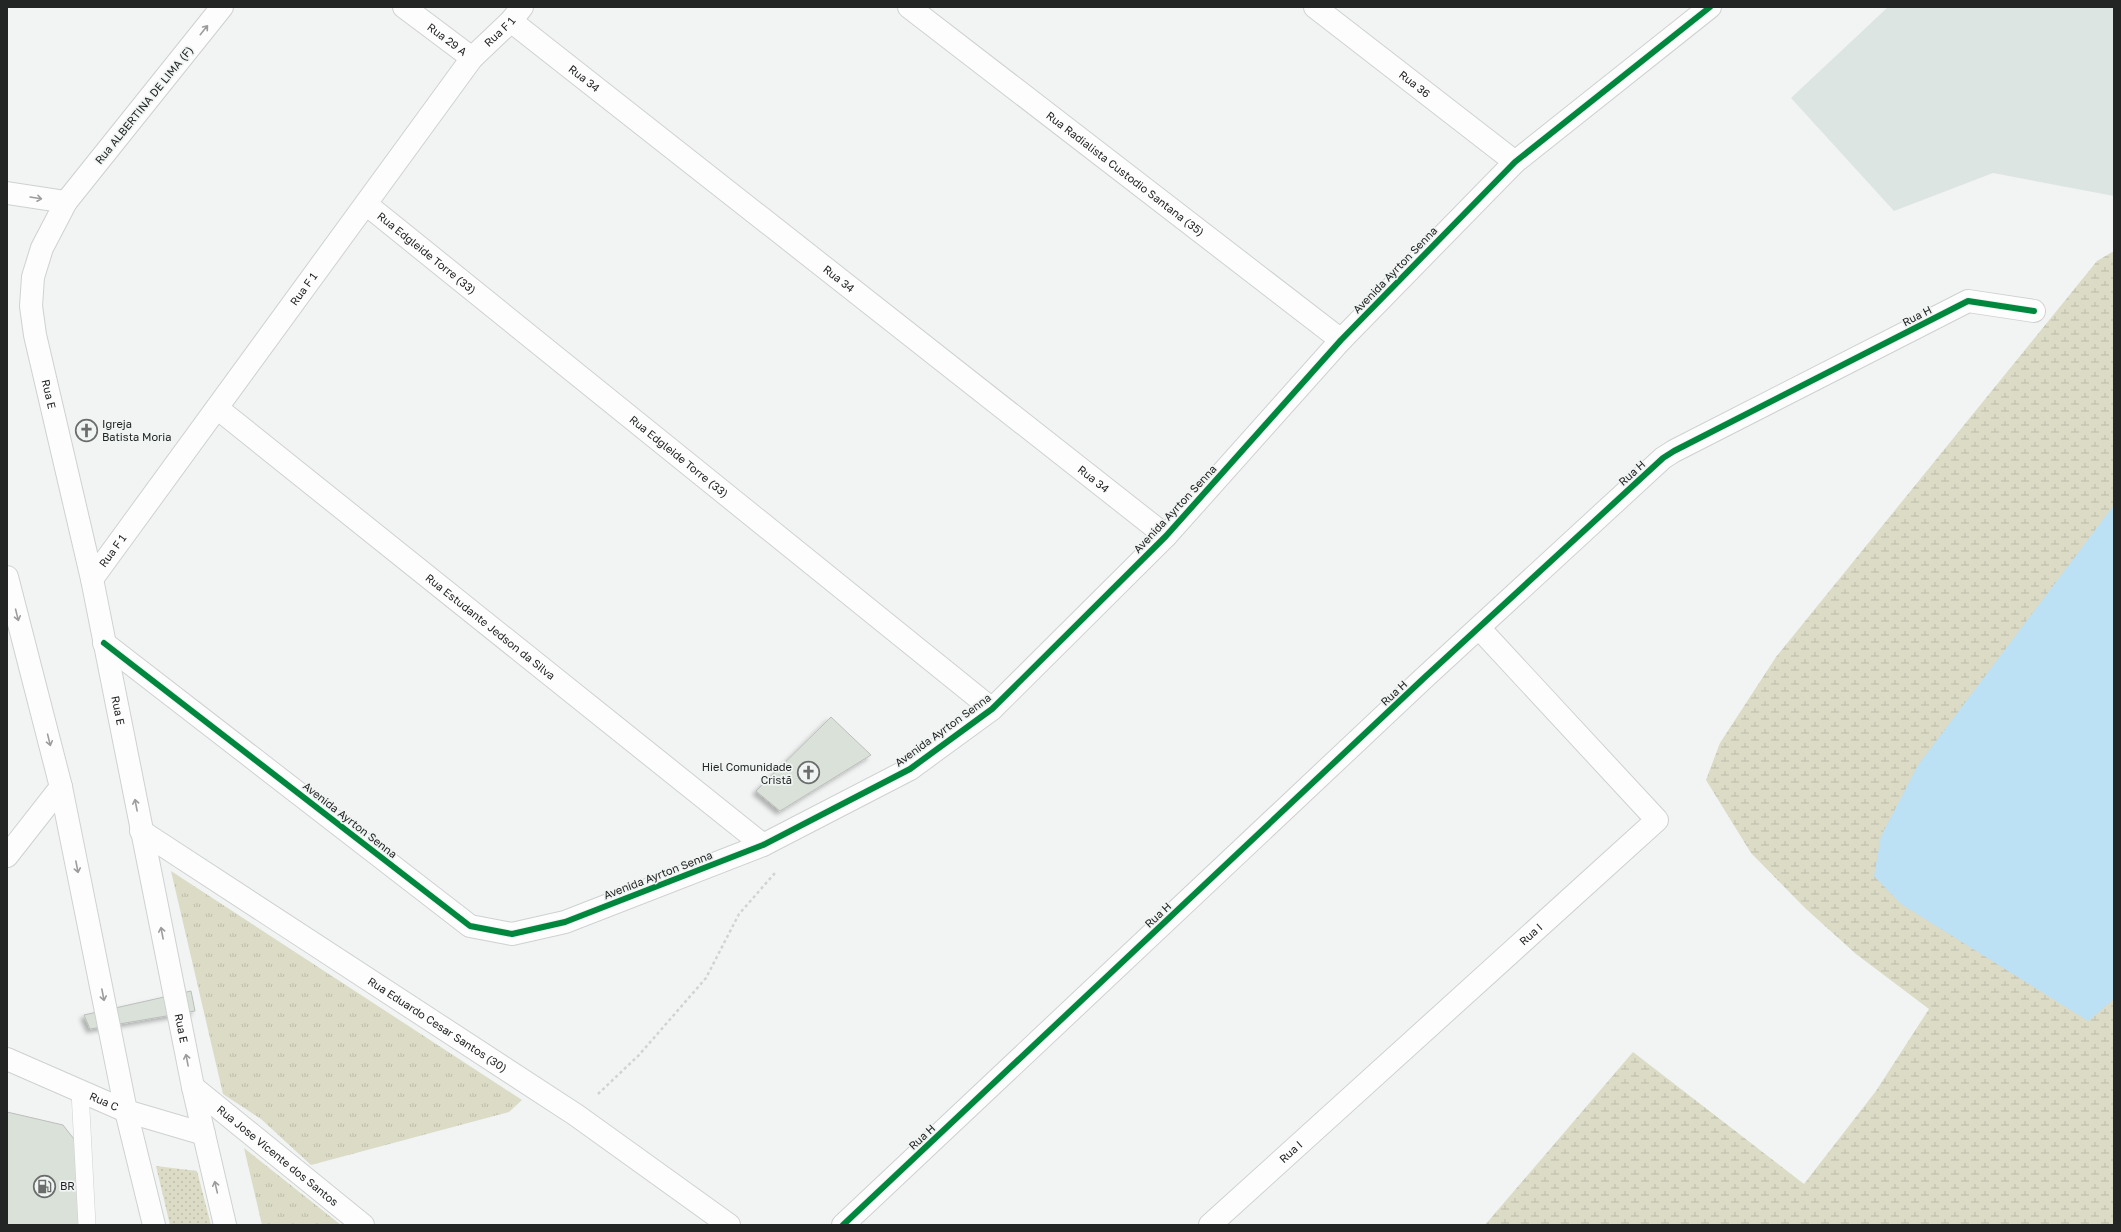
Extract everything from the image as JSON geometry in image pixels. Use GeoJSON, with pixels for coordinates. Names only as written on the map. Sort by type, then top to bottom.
{"type":"FeatureCollection","features":[{"type":"Feature","properties":{"kind":"street","name":"Rua 29 A"},"geometry":{"type":"LineString","coordinates":[[404,7],[472,58]]}},
{"type":"Feature","properties":{"kind":"street","name":"Rua Radialista Custodio Santana (35)"},"geometry":{"type":"LineString","coordinates":[[909,7],[1341,340]]}},
{"type":"Feature","properties":{"kind":"street","name":"Rua 36"},"geometry":{"type":"LineString","coordinates":[[1315,7],[1515,162]]}},
{"type":"Feature","properties":{"kind":"street","name":"Avenida Ayrton Senna"},"geometry":{"type":"LineString","coordinates":[[104,643],[470,926],[512,934],[566,922],[763,845],[910,770],[992,709],[1166,536],[1341,340],[1515,162],[1710,7]]}},
{"type":"Feature","properties":{"kind":"street","name":"Rua ALBERTINA DE LIMA (F)"},"geometry":{"type":"LineString","coordinates":[[66,202],[217,9]]}},
{"type":"Feature","properties":{"kind":"street","name":"Rua F 1"},"geometry":{"type":"LineString","coordinates":[[92,578],[472,58],[517,14]]}},
{"type":"Feature","properties":{"kind":"street","name":"Rua 34"},"geometry":{"type":"LineString","coordinates":[[517,14],[1166,536]]}},
{"type":"Feature","properties":{"kind":"street"},"geometry":{"type":"LineString","coordinates":[[7,193],[66,202]]}},
{"type":"Feature","properties":{"kind":"street","name":"Rua E"},"geometry":{"type":"LineString","coordinates":[[66,202],[42,248],[33,277],[31,306],[35,335],[92,578],[141,832],[193,1087],[225,1225]]}},
{"type":"Feature","properties":{"kind":"street","name":"Rua Edgleide Torre (33)"},"geometry":{"type":"LineString","coordinates":[[366,204],[992,709]]}},
{"type":"Feature","properties":{"kind":"street","name":"Rua H"},"geometry":{"type":"LineString","coordinates":[[843,1225],[1479,628],[1655,466],[1674,451],[1968,301],[2034,311]]}},
{"type":"Feature","properties":{"kind":"street","name":"Rua Estudante Jedson da Silva"},"geometry":{"type":"LineString","coordinates":[[217,408],[763,845]]}},
{"type":"Feature","properties":{"kind":"street"},"geometry":{"type":"LineString","coordinates":[[7,577],[61,787],[126,1111],[154,1225]]}},
{"type":"Feature","properties":{"kind":"street","name":"Rua I"},"geometry":{"type":"LineString","coordinates":[[1210,1225],[1657,820],[1479,628]]}},
{"type":"Feature","properties":{"kind":"street"},"geometry":{"type":"LineString","coordinates":[[7,856],[61,787]]}},
{"type":"Feature","properties":{"kind":"street","name":"Rua Eduardo Cesar Santos (30)"},"geometry":{"type":"LineString","coordinates":[[141,832],[576,1114],[729,1225]]}},
{"type":"Feature","properties":{"kind":"street","name":"Rua C"},"geometry":{"type":"LineString","coordinates":[[7,1059],[126,1111],[204,1134]]}},
{"type":"Feature","properties":{"kind":"street","name":"Rua Jose Vicente dos Santos"},"geometry":{"type":"LineString","coordinates":[[193,1087],[363,1225]]}},
{"type":"Feature","properties":{"kind":"lane"},"geometry":{"type":"LineString","coordinates":[[80,1091],[87,1225]]}},
{"type":"Feature","properties":{"kind":"path"},"geometry":{"type":"LineString","coordinates":[[576,1114],[639,1055],[706,978],[739,914],[776,872]]}},
{"type":"Feature","properties":{"kind":"shaded area"},"geometry":{"type":"Polygon","coordinates":[[[1888,7],[2114,7],[2114,196],[1993,173],[1894,211],[1791,98],[1888,7]]]}},
{"type":"Feature","properties":{"kind":"green space"},"geometry":{"type":"Polygon","coordinates":[[[2114,251],[2114,1225],[1485,1225],[1633,1052],[1804,1184],[1876,1091],[1929,1009],[1856,954],[1805,908],[1751,853],[1706,780],[1720,743],[1776,657],[2097,261],[2114,251]]]}},
{"type":"Feature","properties":{"kind":"green space"},"geometry":{"type":"Polygon","coordinates":[[[171,871],[522,1100],[509,1112],[311,1165],[261,1119],[223,1094],[171,871]]]}},
{"type":"Feature","properties":{"kind":"green space"},"geometry":{"type":"Polygon","coordinates":[[[244,1148],[341,1225],[262,1225],[244,1148]]]}},
{"type":"Feature","properties":{"kind":"green space"},"geometry":{"type":"Polygon","coordinates":[[[156,1166],[197,1171],[211,1225],[170,1225],[156,1166]]]}},
{"type":"Feature","properties":{"kind":"water"},"geometry":{"type":"Polygon","coordinates":[[[2114,505],[2114,999],[2088,1021],[1901,904],[1874,876],[1881,836],[1918,765],[2114,505]]]}},
{"type":"Feature","properties":{"kind":"building","name":"Hiel Comunidade Cristã"},"geometry":{"type":"Polygon","coordinates":[[[831,717],[871,755],[780,811],[756,791],[831,717]]]}},
{"type":"Feature","properties":{"kind":"building"},"geometry":{"type":"Polygon","coordinates":[[[191,991],[195,1011],[90,1029],[84,1015],[191,991]]]}},
{"type":"Feature","properties":{"kind":"building","name":"BR"},"geometry":{"type":"Polygon","coordinates":[[[7,1112],[63,1125],[81,1148],[81,1225],[7,1225],[7,1112]]]}},
{"type":"Feature","properties":{"kind":"cycle path"},"geometry":{"type":"LineString","coordinates":[[104,643],[470,926],[512,934],[565,922],[763,845],[910,769],[992,709],[1166,536],[1341,340],[1515,162],[1710,7]]}},
{"type":"Feature","properties":{"kind":"cycle path"},"geometry":{"type":"LineString","coordinates":[[843,1225],[1424,678],[1663,458],[1968,301],[2034,311]]}},
{"type":"Feature","properties":{"kind":"place","name":"Igreja Batista Moria"},"geometry":{"type":"Point","coordinates":[87,430]}},
{"type":"Feature","properties":{"kind":"place","name":"Hiel Comunidade Cristã"},"geometry":{"type":"Point","coordinates":[808,773]}},
{"type":"Feature","properties":{"kind":"place","name":"BR"},"geometry":{"type":"Point","coordinates":[44,1186]}}]}
